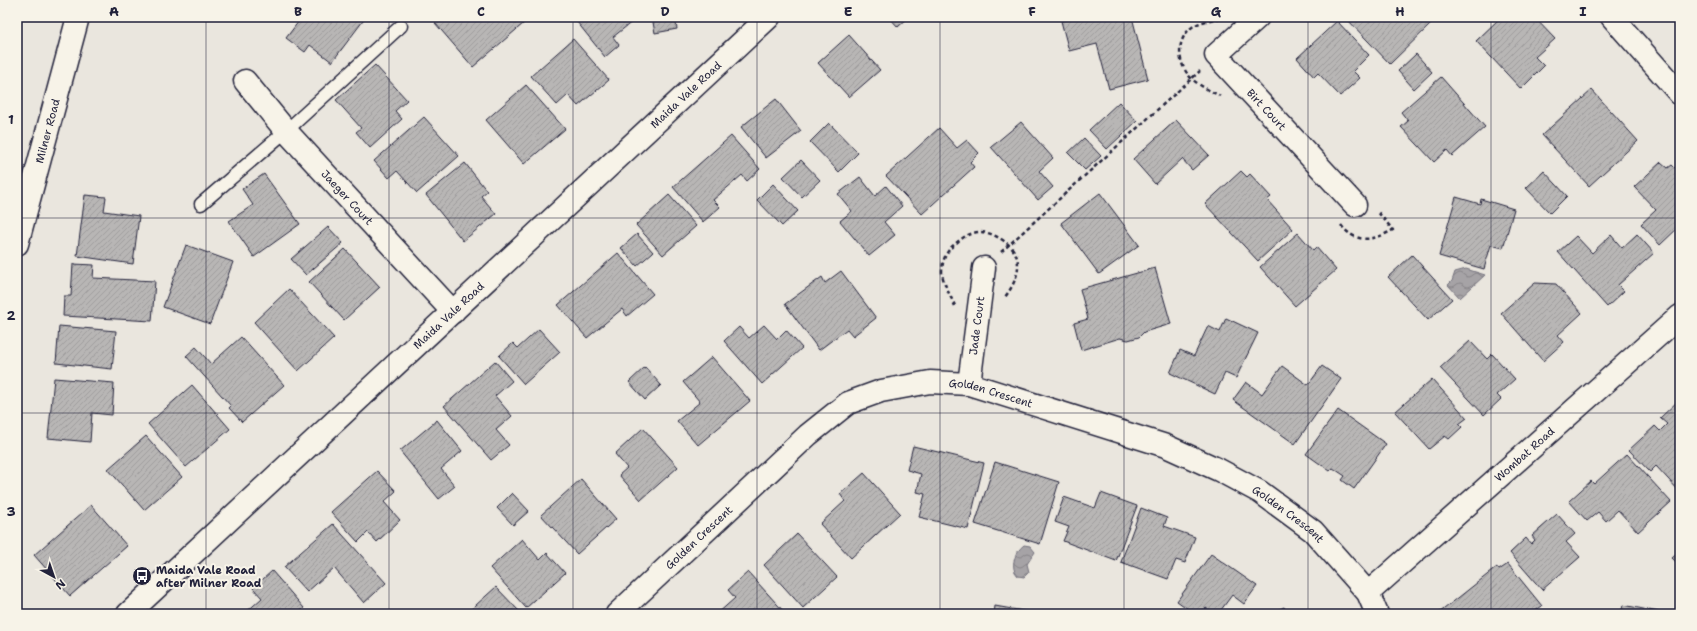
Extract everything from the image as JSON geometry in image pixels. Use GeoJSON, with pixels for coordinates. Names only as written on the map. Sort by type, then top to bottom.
{"type":"FeatureCollection","features":[{"type":"Feature","properties":{"kind":"street","name":"Milner Road"},"geometry":{"type":"LineString","coordinates":[[17,244],[78,17]]}},
{"type":"Feature","properties":{"kind":"street","name":"Maida Vale Road"},"geometry":{"type":"LineString","coordinates":[[128,614],[770,17]]}},
{"type":"Feature","properties":{"kind":"street"},"geometry":{"type":"LineString","coordinates":[[1216,55],[1258,17]]}},
{"type":"Feature","properties":{"kind":"street"},"geometry":{"type":"LineString","coordinates":[[1612,17],[1680,94]]}},
{"type":"Feature","properties":{"kind":"street","name":"Birt Court"},"geometry":{"type":"LineString","coordinates":[[1216,55],[1355,205]]}},
{"type":"Feature","properties":{"kind":"street","name":"Jaeger Court"},"geometry":{"type":"LineString","coordinates":[[245,81],[286,132],[453,312]]}},
{"type":"Feature","properties":{"kind":"street","name":"Jade Court"},"geometry":{"type":"LineString","coordinates":[[969,384],[984,268]]}},
{"type":"Feature","properties":{"kind":"street","name":"Wombat Road"},"geometry":{"type":"LineString","coordinates":[[1368,592],[1680,316]]}},
{"type":"Feature","properties":{"kind":"street","name":"Golden Crescent"},"geometry":{"type":"LineString","coordinates":[[618,614],[808,435],[848,403],[881,391],[930,382],[969,384],[1166,446],[1219,470],[1260,492],[1313,531],[1368,592],[1377,614]]}},
{"type":"Feature","properties":{"kind":"lane"},"geometry":{"type":"LineString","coordinates":[[201,204],[286,132],[401,26]]}},
{"type":"Feature","properties":{"kind":"path"},"geometry":{"type":"LineString","coordinates":[[984,268],[1216,55]]}},
{"type":"Feature","properties":{"kind":"path"},"geometry":{"type":"LineString","coordinates":[[955,308],[942,272],[946,252],[960,239],[974,232],[990,233],[1009,244],[1017,254],[1018,268],[1014,285],[1002,300]]}},
{"type":"Feature","properties":{"kind":"water"},"geometry":{"type":"Polygon","coordinates":[[[1466,269],[1485,275],[1460,298],[1448,285],[1452,281],[1455,272],[1466,269]]]}},
{"type":"Feature","properties":{"kind":"water"},"geometry":{"type":"Polygon","coordinates":[[[1024,545],[1030,546],[1035,552],[1027,564],[1029,572],[1024,577],[1018,576],[1015,572],[1014,561],[1024,545]]]}},
{"type":"Feature","properties":{"kind":"building"},"geometry":{"type":"Polygon","coordinates":[[[302,17],[366,17],[332,62],[310,45],[305,52],[286,38],[302,17]]]}},
{"type":"Feature","properties":{"kind":"building"},"geometry":{"type":"Polygon","coordinates":[[[441,17],[531,17],[473,67],[435,23],[441,17]]]}},
{"type":"Feature","properties":{"kind":"building"},"geometry":{"type":"Polygon","coordinates":[[[573,17],[630,17],[633,21],[613,37],[619,45],[605,57],[573,17]]]}},
{"type":"Feature","properties":{"kind":"building"},"geometry":{"type":"Polygon","coordinates":[[[652,17],[675,17],[677,29],[655,33],[652,17]]]}},
{"type":"Feature","properties":{"kind":"building"},"geometry":{"type":"Polygon","coordinates":[[[889,17],[909,17],[898,27],[889,17]]]}},
{"type":"Feature","properties":{"kind":"building"},"geometry":{"type":"Polygon","coordinates":[[[1078,17],[1132,17],[1148,79],[1109,89],[1097,44],[1069,51],[1061,21],[1078,17]]]}},
{"type":"Feature","properties":{"kind":"building"},"geometry":{"type":"Polygon","coordinates":[[[1345,17],[1426,17],[1432,23],[1390,64],[1345,17]]]}},
{"type":"Feature","properties":{"kind":"building"},"geometry":{"type":"Polygon","coordinates":[[[1501,17],[1534,17],[1555,39],[1535,57],[1544,66],[1521,89],[1476,41],[1501,17]]]}},
{"type":"Feature","properties":{"kind":"building"},"geometry":{"type":"Polygon","coordinates":[[[1337,21],[1369,55],[1353,71],[1360,78],[1340,96],[1318,73],[1314,77],[1297,58],[1337,21]]]}},
{"type":"Feature","properties":{"kind":"building"},"geometry":{"type":"Polygon","coordinates":[[[849,35],[880,70],[849,97],[818,63],[849,35]]]}},
{"type":"Feature","properties":{"kind":"building"},"geometry":{"type":"Polygon","coordinates":[[[573,39],[609,80],[578,106],[568,95],[557,105],[531,76],[573,39]]]}},
{"type":"Feature","properties":{"kind":"building"},"geometry":{"type":"Polygon","coordinates":[[[1416,54],[1432,72],[1414,89],[1398,71],[1416,54]]]}},
{"type":"Feature","properties":{"kind":"building"},"geometry":{"type":"Polygon","coordinates":[[[375,65],[407,100],[395,111],[402,119],[370,148],[356,132],[361,128],[336,100],[375,65]]]}},
{"type":"Feature","properties":{"kind":"building"},"geometry":{"type":"Polygon","coordinates":[[[1441,77],[1485,127],[1452,156],[1447,150],[1434,162],[1401,127],[1408,121],[1401,112],[1441,77]]]}},
{"type":"Feature","properties":{"kind":"building"},"geometry":{"type":"Polygon","coordinates":[[[526,85],[565,129],[524,164],[486,120],[526,85]]]}},
{"type":"Feature","properties":{"kind":"building"},"geometry":{"type":"Polygon","coordinates":[[[1592,90],[1638,141],[1589,186],[1542,135],[1592,90]]]}},
{"type":"Feature","properties":{"kind":"building"},"geometry":{"type":"Polygon","coordinates":[[[776,99],[801,131],[766,158],[741,127],[776,99]]]}},
{"type":"Feature","properties":{"kind":"building"},"geometry":{"type":"Polygon","coordinates":[[[1119,102],[1137,121],[1107,149],[1089,130],[1119,102]]]}},
{"type":"Feature","properties":{"kind":"building"},"geometry":{"type":"Polygon","coordinates":[[[424,117],[459,156],[417,193],[397,171],[389,178],[374,161],[424,117]]]}},
{"type":"Feature","properties":{"kind":"building"},"geometry":{"type":"Polygon","coordinates":[[[1176,120],[1209,155],[1192,170],[1182,159],[1155,184],[1133,159],[1176,120]]]}},
{"type":"Feature","properties":{"kind":"building"},"geometry":{"type":"Polygon","coordinates":[[[1021,122],[1053,158],[1039,171],[1053,187],[1038,200],[991,147],[1021,122]]]}},
{"type":"Feature","properties":{"kind":"building"},"geometry":{"type":"Polygon","coordinates":[[[829,123],[858,153],[839,172],[810,142],[829,123]]]}},
{"type":"Feature","properties":{"kind":"building"},"geometry":{"type":"Polygon","coordinates":[[[939,128],[957,148],[967,140],[979,153],[970,162],[974,167],[922,214],[886,176],[939,128]]]}},
{"type":"Feature","properties":{"kind":"building"},"geometry":{"type":"Polygon","coordinates":[[[731,136],[760,169],[747,181],[742,175],[713,200],[720,207],[703,222],[673,187],[731,136]]]}},
{"type":"Feature","properties":{"kind":"building"},"geometry":{"type":"Polygon","coordinates":[[[1084,138],[1101,156],[1085,170],[1068,153],[1084,138]]]}},
{"type":"Feature","properties":{"kind":"building"},"geometry":{"type":"Polygon","coordinates":[[[801,160],[820,180],[802,197],[783,177],[801,160]]]}},
{"type":"Feature","properties":{"kind":"building"},"geometry":{"type":"Polygon","coordinates":[[[1661,162],[1668,168],[1672,165],[1675,168],[1680,163],[1680,226],[1660,245],[1641,224],[1656,210],[1634,187],[1661,162]]]}},
{"type":"Feature","properties":{"kind":"building"},"geometry":{"type":"Polygon","coordinates":[[[465,163],[487,191],[481,196],[496,214],[463,241],[426,195],[465,163]]]}},
{"type":"Feature","properties":{"kind":"building"},"geometry":{"type":"Polygon","coordinates":[[[1241,171],[1247,177],[1250,174],[1271,197],[1267,200],[1293,229],[1258,261],[1205,204],[1241,171]]]}},
{"type":"Feature","properties":{"kind":"building"},"geometry":{"type":"Polygon","coordinates":[[[1544,171],[1567,196],[1550,213],[1526,188],[1544,171]]]}},
{"type":"Feature","properties":{"kind":"building"},"geometry":{"type":"Polygon","coordinates":[[[264,174],[300,224],[254,257],[229,221],[253,205],[242,189],[264,174]]]}},
{"type":"Feature","properties":{"kind":"building"},"geometry":{"type":"Polygon","coordinates":[[[860,177],[875,196],[886,186],[902,206],[884,222],[895,235],[869,256],[840,221],[852,211],[838,194],[860,177]]]}},
{"type":"Feature","properties":{"kind":"building"},"geometry":{"type":"Polygon","coordinates":[[[773,184],[798,211],[782,226],[757,200],[773,184]]]}},
{"type":"Feature","properties":{"kind":"building"},"geometry":{"type":"Polygon","coordinates":[[[1100,193],[1139,245],[1099,274],[1061,223],[1100,193]]]}},
{"type":"Feature","properties":{"kind":"building"},"geometry":{"type":"Polygon","coordinates":[[[85,195],[106,197],[104,211],[139,216],[133,264],[77,256],[85,195]]]}},
{"type":"Feature","properties":{"kind":"building"},"geometry":{"type":"Polygon","coordinates":[[[669,195],[696,226],[663,255],[636,225],[669,195]]]}},
{"type":"Feature","properties":{"kind":"building"},"geometry":{"type":"Polygon","coordinates":[[[1456,197],[1480,204],[1481,199],[1514,209],[1503,248],[1491,245],[1484,269],[1439,256],[1456,197]]]}},
{"type":"Feature","properties":{"kind":"building"},"geometry":{"type":"Polygon","coordinates":[[[328,227],[343,243],[306,275],[291,259],[328,227]]]}},
{"type":"Feature","properties":{"kind":"building"},"geometry":{"type":"Polygon","coordinates":[[[1298,233],[1313,250],[1316,247],[1336,270],[1295,306],[1260,267],[1298,233]]]}},
{"type":"Feature","properties":{"kind":"building"},"geometry":{"type":"Polygon","coordinates":[[[637,234],[653,252],[637,266],[621,248],[637,234]]]}},
{"type":"Feature","properties":{"kind":"building"},"geometry":{"type":"Polygon","coordinates":[[[1637,234],[1654,253],[1618,285],[1624,291],[1607,307],[1558,252],[1576,236],[1592,253],[1611,235],[1622,248],[1637,234]]]}},
{"type":"Feature","properties":{"kind":"building"},"geometry":{"type":"Polygon","coordinates":[[[186,245],[233,262],[210,324],[163,307],[186,245]]]}},
{"type":"Feature","properties":{"kind":"building"},"geometry":{"type":"Polygon","coordinates":[[[345,249],[380,287],[344,320],[309,282],[345,249]]]}},
{"type":"Feature","properties":{"kind":"building"},"geometry":{"type":"Polygon","coordinates":[[[618,253],[653,294],[627,316],[622,309],[587,338],[558,305],[618,253]]]}},
{"type":"Feature","properties":{"kind":"building"},"geometry":{"type":"Polygon","coordinates":[[[1412,255],[1452,299],[1428,320],[1388,277],[1412,255]]]}},
{"type":"Feature","properties":{"kind":"building"},"geometry":{"type":"Polygon","coordinates":[[[73,264],[94,265],[93,278],[155,281],[152,321],[63,316],[64,296],[71,296],[73,264]]]}},
{"type":"Feature","properties":{"kind":"building"},"geometry":{"type":"Polygon","coordinates":[[[1155,268],[1171,324],[1144,332],[1139,337],[1128,340],[1120,338],[1081,350],[1074,323],[1088,319],[1080,289],[1155,268]]]}},
{"type":"Feature","properties":{"kind":"building"},"geometry":{"type":"Polygon","coordinates":[[[841,271],[876,318],[853,336],[847,329],[819,350],[785,304],[822,277],[825,283],[841,271]]]}},
{"type":"Feature","properties":{"kind":"building"},"geometry":{"type":"Polygon","coordinates":[[[1535,283],[1556,284],[1582,313],[1558,335],[1564,342],[1543,361],[1501,313],[1535,283]]]}},
{"type":"Feature","properties":{"kind":"building"},"geometry":{"type":"Polygon","coordinates":[[[289,289],[334,338],[298,371],[254,322],[289,289]]]}},
{"type":"Feature","properties":{"kind":"building"},"geometry":{"type":"Polygon","coordinates":[[[1226,318],[1258,333],[1236,378],[1225,373],[1215,394],[1170,373],[1180,350],[1194,356],[1208,326],[1220,332],[1226,318]]]}},
{"type":"Feature","properties":{"kind":"building"},"geometry":{"type":"Polygon","coordinates":[[[764,325],[777,339],[786,330],[802,348],[762,384],[724,341],[739,327],[749,338],[764,325]]]}},
{"type":"Feature","properties":{"kind":"building"},"geometry":{"type":"Polygon","coordinates":[[[59,326],[116,331],[112,369],[56,363],[59,326]]]}},
{"type":"Feature","properties":{"kind":"building"},"geometry":{"type":"Polygon","coordinates":[[[539,329],[560,352],[524,384],[499,356],[513,343],[518,348],[539,329]]]}},
{"type":"Feature","properties":{"kind":"building"},"geometry":{"type":"Polygon","coordinates":[[[241,337],[284,385],[242,422],[229,408],[231,406],[186,356],[196,347],[211,364],[241,337]]]}},
{"type":"Feature","properties":{"kind":"building"},"geometry":{"type":"Polygon","coordinates":[[[1470,341],[1487,359],[1492,354],[1515,379],[1497,395],[1501,399],[1484,415],[1440,368],[1470,341]]]}},
{"type":"Feature","properties":{"kind":"building"},"geometry":{"type":"Polygon","coordinates":[[[712,357],[750,401],[698,445],[677,421],[700,402],[683,382],[712,357]]]}},
{"type":"Feature","properties":{"kind":"building"},"geometry":{"type":"Polygon","coordinates":[[[495,361],[512,381],[495,396],[512,416],[496,430],[509,445],[491,460],[444,406],[495,361]]]}},
{"type":"Feature","properties":{"kind":"building"},"geometry":{"type":"Polygon","coordinates":[[[1282,366],[1308,385],[1322,366],[1341,379],[1295,444],[1233,400],[1246,382],[1262,394],[1282,366]]]}},
{"type":"Feature","properties":{"kind":"building"},"geometry":{"type":"Polygon","coordinates":[[[645,367],[661,385],[645,400],[629,382],[645,367]]]}},
{"type":"Feature","properties":{"kind":"building"},"geometry":{"type":"Polygon","coordinates":[[[54,378],[114,383],[112,415],[92,413],[90,442],[48,438],[54,378]]]}},
{"type":"Feature","properties":{"kind":"building"},"geometry":{"type":"Polygon","coordinates":[[[1432,379],[1467,418],[1459,424],[1462,427],[1449,439],[1445,436],[1429,449],[1395,412],[1432,379]]]}},
{"type":"Feature","properties":{"kind":"building"},"geometry":{"type":"Polygon","coordinates":[[[192,385],[230,429],[186,467],[148,424],[192,385]]]}},
{"type":"Feature","properties":{"kind":"building"},"geometry":{"type":"Polygon","coordinates":[[[1680,399],[1680,492],[1656,466],[1650,472],[1629,450],[1655,426],[1660,431],[1667,424],[1660,418],[1680,399]]]}},
{"type":"Feature","properties":{"kind":"building"},"geometry":{"type":"Polygon","coordinates":[[[1338,410],[1386,444],[1354,489],[1342,480],[1345,476],[1333,468],[1330,471],[1306,454],[1338,410]]]}},
{"type":"Feature","properties":{"kind":"building"},"geometry":{"type":"Polygon","coordinates":[[[437,420],[462,451],[441,469],[455,486],[439,499],[400,451],[437,420]]]}},
{"type":"Feature","properties":{"kind":"building"},"geometry":{"type":"Polygon","coordinates":[[[643,428],[678,467],[641,500],[619,475],[627,468],[615,454],[643,428]]]}},
{"type":"Feature","properties":{"kind":"building"},"geometry":{"type":"Polygon","coordinates":[[[146,436],[182,477],[144,510],[108,469],[146,436]]]}},
{"type":"Feature","properties":{"kind":"building"},"geometry":{"type":"Polygon","coordinates":[[[913,446],[984,463],[968,529],[919,517],[925,494],[917,492],[921,474],[907,470],[913,446]]]}},
{"type":"Feature","properties":{"kind":"building"},"geometry":{"type":"Polygon","coordinates":[[[1627,454],[1671,502],[1638,532],[1618,510],[1606,521],[1598,512],[1587,521],[1569,501],[1591,481],[1594,484],[1627,454]]]}},
{"type":"Feature","properties":{"kind":"building"},"geometry":{"type":"Polygon","coordinates":[[[995,462],[1059,482],[1040,544],[975,524],[995,462]]]}},
{"type":"Feature","properties":{"kind":"building"},"geometry":{"type":"Polygon","coordinates":[[[377,471],[396,491],[384,502],[400,520],[377,542],[368,532],[358,542],[331,512],[377,471]]]}},
{"type":"Feature","properties":{"kind":"building"},"geometry":{"type":"Polygon","coordinates":[[[864,473],[900,513],[851,558],[820,524],[845,501],[840,494],[864,473]]]}},
{"type":"Feature","properties":{"kind":"building"},"geometry":{"type":"Polygon","coordinates":[[[581,479],[616,519],[577,554],[541,515],[581,479]]]}},
{"type":"Feature","properties":{"kind":"building"},"geometry":{"type":"Polygon","coordinates":[[[512,493],[529,511],[513,525],[497,508],[512,493]]]}},
{"type":"Feature","properties":{"kind":"building"},"geometry":{"type":"Polygon","coordinates":[[[1101,493],[1137,506],[1116,561],[1063,541],[1069,527],[1055,522],[1064,497],[1095,508],[1101,493]]]}},
{"type":"Feature","properties":{"kind":"building"},"geometry":{"type":"Polygon","coordinates":[[[91,505],[127,546],[70,596],[34,555],[91,505]]]}},
{"type":"Feature","properties":{"kind":"building"},"geometry":{"type":"Polygon","coordinates":[[[1141,508],[1167,518],[1164,526],[1195,537],[1185,563],[1176,560],[1168,579],[1121,562],[1141,508]]]}},
{"type":"Feature","properties":{"kind":"building"},"geometry":{"type":"Polygon","coordinates":[[[1557,514],[1575,534],[1566,542],[1580,557],[1542,590],[1510,553],[1526,538],[1531,544],[1535,540],[1532,536],[1557,514]]]}},
{"type":"Feature","properties":{"kind":"building"},"geometry":{"type":"Polygon","coordinates":[[[333,524],[386,583],[364,603],[334,568],[307,592],[284,567],[333,524]]]}},
{"type":"Feature","properties":{"kind":"building"},"geometry":{"type":"Polygon","coordinates":[[[797,534],[837,577],[803,608],[764,565],[797,534]]]}},
{"type":"Feature","properties":{"kind":"building"},"geometry":{"type":"Polygon","coordinates":[[[522,539],[540,560],[547,553],[565,573],[526,608],[490,568],[522,539]]]}},
{"type":"Feature","properties":{"kind":"building"},"geometry":{"type":"Polygon","coordinates":[[[1680,551],[1680,566],[1672,558],[1680,551]]]}},
{"type":"Feature","properties":{"kind":"building"},"geometry":{"type":"Polygon","coordinates":[[[1211,554],[1257,586],[1244,604],[1232,595],[1218,614],[1215,614],[1206,608],[1201,614],[1195,614],[1177,601],[1211,554]]]}},
{"type":"Feature","properties":{"kind":"building"},"geometry":{"type":"Polygon","coordinates":[[[1508,564],[1542,606],[1531,614],[1439,613],[1497,567],[1499,570],[1508,564]]]}},
{"type":"Feature","properties":{"kind":"building"},"geometry":{"type":"Polygon","coordinates":[[[272,571],[304,608],[297,614],[244,614],[262,598],[253,588],[272,571]]]}},
{"type":"Feature","properties":{"kind":"building"},"geometry":{"type":"Polygon","coordinates":[[[748,572],[786,614],[717,614],[735,598],[728,590],[748,572]]]}},
{"type":"Feature","properties":{"kind":"building"},"geometry":{"type":"Polygon","coordinates":[[[496,587],[519,611],[516,614],[466,614],[496,587]]]}},
{"type":"Feature","properties":{"kind":"building"},"geometry":{"type":"Polygon","coordinates":[[[1623,605],[1669,614],[1621,614],[1623,605]]]}},
{"type":"Feature","properties":{"kind":"building"},"geometry":{"type":"Polygon","coordinates":[[[995,606],[1029,612],[1029,614],[994,614],[995,606]]]}},
{"type":"Feature","properties":{"kind":"building"},"geometry":{"type":"Polygon","coordinates":[[[1284,607],[1288,614],[1270,614],[1284,607]]]}},
{"type":"Feature","properties":{"kind":"place","name":"Maida Vale Road after Milner Road"},"geometry":{"type":"Point","coordinates":[142,576]}}]}
